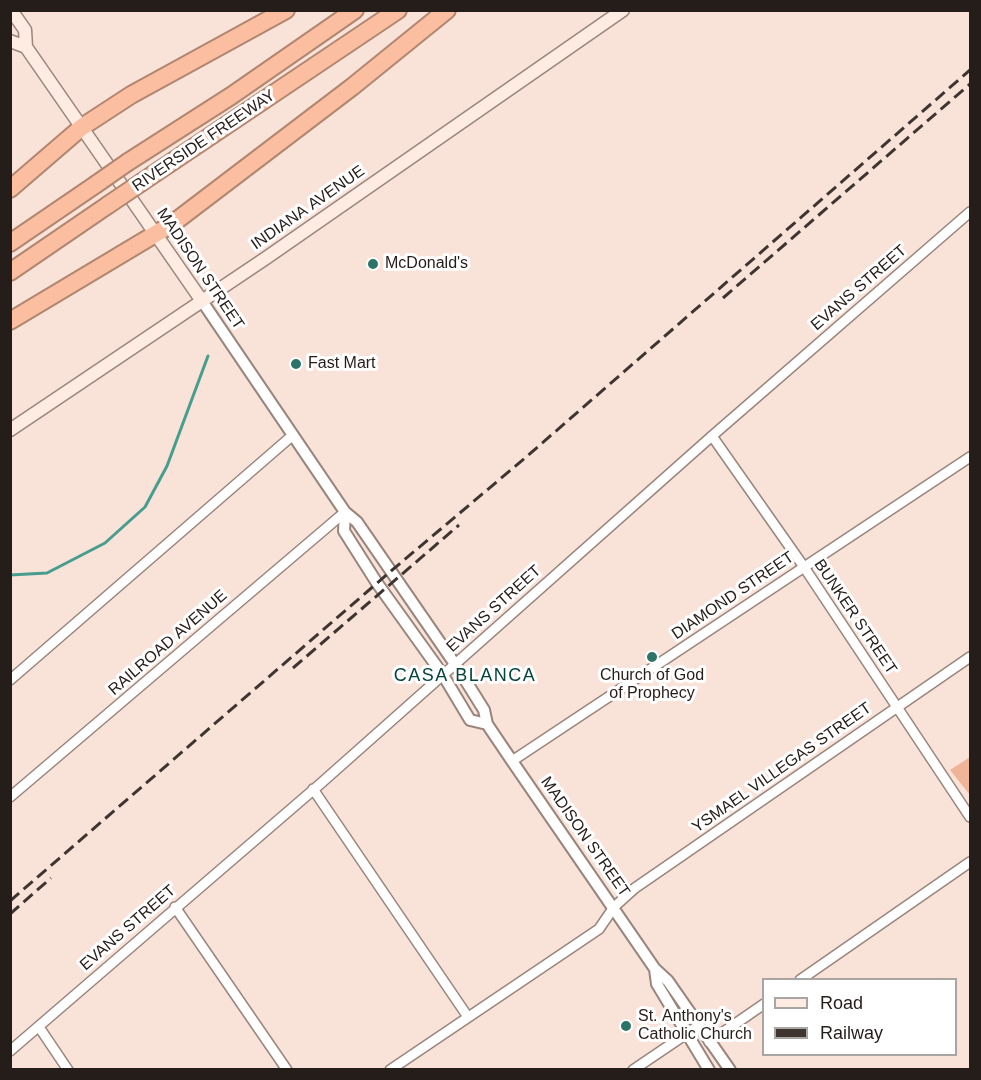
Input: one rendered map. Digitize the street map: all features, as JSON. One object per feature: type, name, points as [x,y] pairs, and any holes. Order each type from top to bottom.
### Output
[{"type":"highway","points":[[10,189],[82,127],[131,95],[286,10]]},
{"type":"highway","name":"RIVERSIDE FREEWAY","points":[[10,243],[128,162],[231,96],[355,10]]},
{"type":"highway","name":"RIVERSIDE FREEWAY","points":[[10,272],[398,10]]},
{"type":"highway","points":[[10,321],[156,234],[352,87],[447,10]]},
{"type":"main road","name":"MADISON STREET","points":[[11,10],[25,30],[26,47],[202,301]]},
{"type":"main road","name":"INDIANA AVENUE","points":[[10,430],[202,301],[623,10]]},
{"type":"main road","points":[[10,41],[26,47]]},
{"type":"street","name":"EVANS STREET","points":[[10,1051],[313,789],[712,436],[970,212]]},
{"type":"street","name":"MADISON STREET","points":[[202,301],[345,512],[357,522],[455,664],[484,710],[487,724],[512,762],[655,969],[668,981],[730,1070]]},
{"type":"street","points":[[10,680],[293,435]]},
{"type":"street","name":"BUNKER STREET","points":[[712,436],[804,567],[970,817]]},
{"type":"street","name":"DIAMOND STREET","points":[[512,762],[970,457]]},
{"type":"street","name":"MADISON STREET","points":[[345,512],[344,531],[443,675],[470,720],[487,724]]},
{"type":"street","name":"RAILROAD AVENUE","points":[[10,797],[345,512]]},
{"type":"street","name":"YSMAEL VILLEGAS STREET","points":[[390,1070],[599,929],[614,907],[635,888],[970,657]]},
{"type":"street","points":[[313,789],[468,1017]]},
{"type":"street","points":[[803,978],[970,862]]},
{"type":"street","points":[[175,907],[287,1070]]},
{"type":"street","name":"MADISON STREET","points":[[655,969],[657,984],[709,1070]]},
{"type":"street","points":[[709,1042],[762,1005]]},
{"type":"street","points":[[633,1070],[698,1026]]},
{"type":"street","points":[[39,1027],[68,1070]]},
{"type":"shaded area","points":[[970,757],[970,795],[950,770]]},
{"type":"waterway","points":[[10,575],[47,573],[105,543],[145,507],[167,466],[208,356]]},
{"type":"railway","points":[[10,901],[525,458],[970,70]]},
{"type":"railway","points":[[723,298],[970,84]]},
{"type":"railway","points":[[293,668],[459,525]]},
{"type":"railway","points":[[10,914],[51,878]]},
{"type":"place","name":"McDonald's","points":[[373,264]]},
{"type":"place","name":"Fast Mart","points":[[296,364]]},
{"type":"place","name":"Church of God of Prophecy","points":[[652,657]]},
{"type":"place","name":"St. Anthony's Catholic Church","points":[[626,1026]]},
{"type":"district","name":"CASA BLANCA","points":[[465,676]]}]
